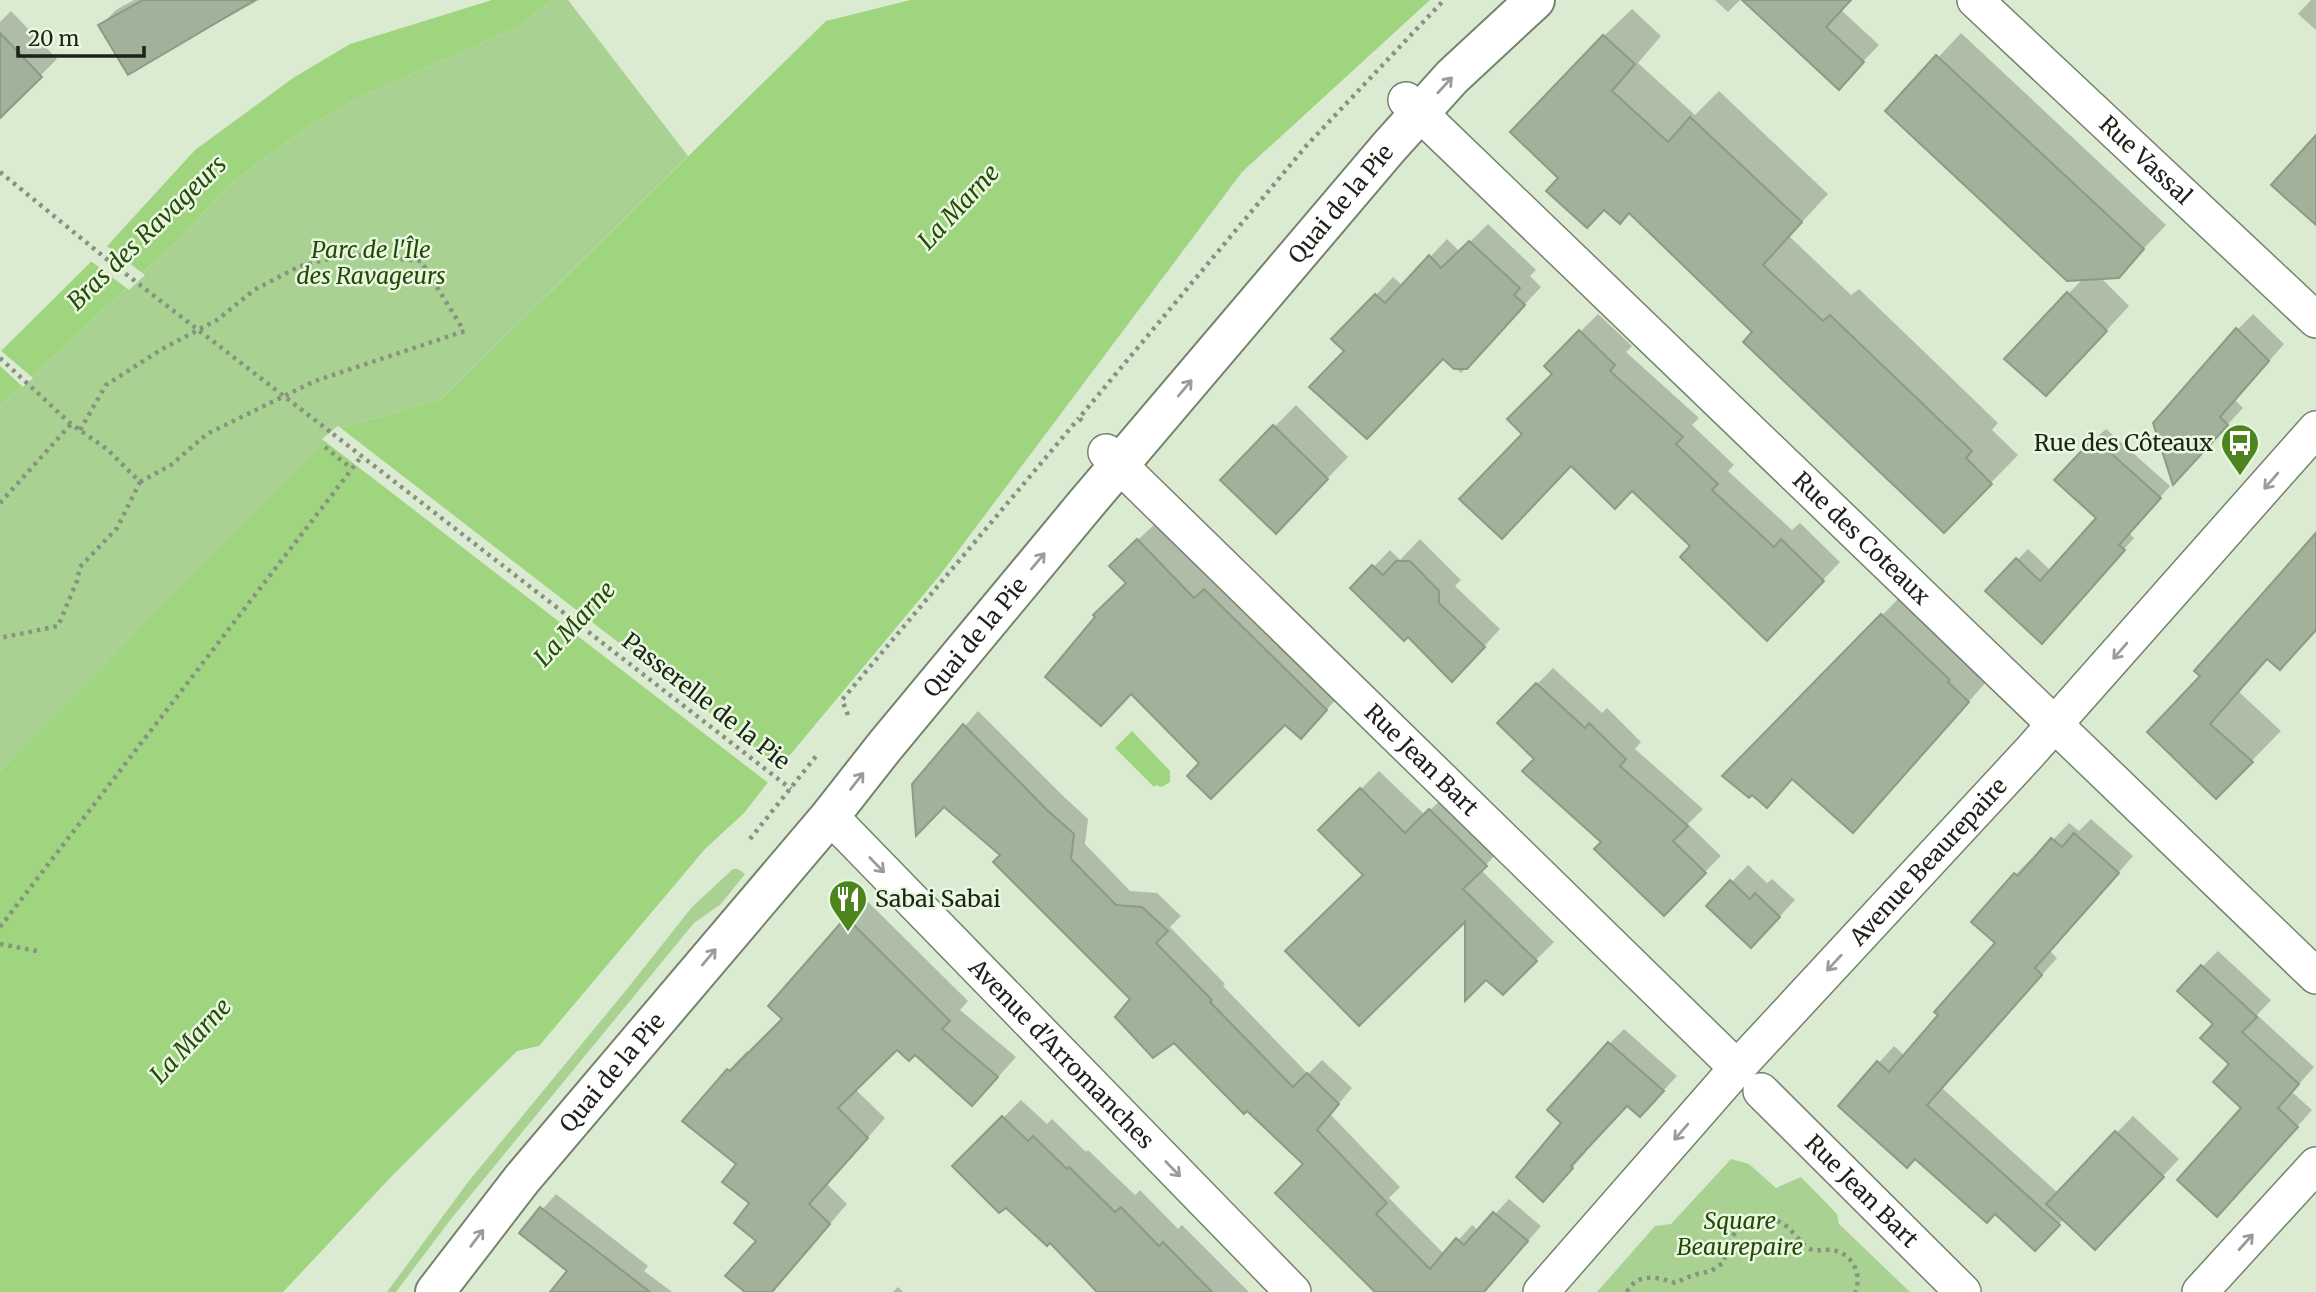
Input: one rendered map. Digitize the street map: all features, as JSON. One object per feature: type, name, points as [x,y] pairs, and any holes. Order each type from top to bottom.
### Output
[{"type":"street","name":"Quai de la Pie","points":[[435,1292],[522,1179],[830,816],[1113,458],[1413,106],[1452,77],[1535,0]]},
{"type":"street","name":"Rue Vassal","points":[[1975,0],[2316,320]]},
{"type":"street","name":"Rue des Coteaux","points":[[1413,106],[2316,976]]},
{"type":"street","name":"Avenue Beaurepaire","points":[[1541,1292],[1749,1080],[2055,724],[2316,429]]},
{"type":"street","name":"Rue Jean Bart","points":[[1113,458],[1963,1292]]},
{"type":"street","name":"Avenue d'Arromanches","points":[[830,816],[1293,1292]]},
{"type":"street","points":[[2200,1292],[2316,1165]]},
{"type":"path","points":[[848,715],[842,700],[1307,145],[1444,0]]},
{"type":"path","name":"Passerelle de la Pie","points":[[0,172],[361,457],[791,789],[817,755]]},
{"type":"path","points":[[0,638],[58,626],[80,567],[117,528],[140,482],[172,466],[207,434],[315,381],[466,331],[421,261],[349,254],[300,266],[254,290],[218,320],[162,349],[106,384],[80,430]]},
{"type":"path","points":[[0,358],[71,424],[107,449],[140,482]]},
{"type":"path","points":[[0,503],[71,424]]},
{"type":"path","points":[[325,447],[351,468]]},
{"type":"path","points":[[0,927],[361,457]]},
{"type":"path","points":[[750,839],[791,789]]},
{"type":"path","points":[[0,944],[37,951]]},
{"type":"path","points":[[1627,1292],[1630,1285],[1650,1276],[1675,1283],[1711,1271],[1723,1263],[1731,1239],[1739,1226],[1768,1218],[1782,1222],[1804,1245],[1813,1250],[1835,1250],[1846,1255],[1857,1273],[1858,1284],[1855,1292]]},
{"type":"green space","name":"Parc de l'Île des Ravageurs","points":[[553,0],[568,0],[688,156],[441,399],[341,428],[0,771],[0,406],[178,240],[230,184],[307,127],[360,97],[518,27]]},
{"type":"green space","points":[[733,869],[745,874],[721,904],[694,923],[451,1219],[396,1292],[387,1292],[468,1182],[692,907]]},
{"type":"green space","name":"Square Beaurepaire","points":[[1731,1159],[1749,1164],[1776,1188],[1801,1177],[1837,1214],[1839,1224],[1910,1292],[1597,1292],[1655,1226],[1671,1224]]},
{"type":"water","name":"Bras des Ravageurs","points":[[492,0],[553,0],[518,27],[360,97],[307,127],[230,184],[178,240],[0,406],[0,352],[108,245],[195,150],[293,78],[350,44]]},
{"type":"water","name":"La Marne","points":[[910,0],[1430,0],[1242,172],[940,575],[744,813],[705,849],[539,1046],[517,1051],[391,1177],[283,1292],[0,1292],[0,771],[341,428],[441,399],[826,21]]},
{"type":"water","points":[[1132,731],[1170,771],[1170,782],[1162,787],[1154,787],[1115,748]]},
{"type":"pier","points":[[104,244],[145,275],[129,290],[88,259]]},
{"type":"pier","points":[[0,350],[33,378],[23,387],[0,366]]},
{"type":"pier","points":[[338,426],[780,767],[777,771],[808,734],[810,736],[770,784],[322,439]]},
{"type":"building","points":[[143,0],[255,0],[128,75],[98,25]]},
{"type":"building","points":[[1742,0],[1851,0],[1826,27],[1864,62],[1839,90]]},
{"type":"building","points":[[0,33],[42,77],[0,118]]},
{"type":"building","points":[[1603,35],[1635,64],[1612,91],[1668,142],[1690,117],[1802,222],[1763,265],[1823,321],[1830,315],[1972,451],[1966,458],[1992,484],[1944,533],[1743,342],[1752,332],[1629,213],[1620,224],[1604,210],[1587,228],[1546,191],[1558,178],[1510,132]]},
{"type":"building","points":[[1936,55],[2144,249],[2119,278],[2067,281],[1885,111]]},
{"type":"building","points":[[2316,135],[2316,225],[2271,185]]},
{"type":"building","points":[[1469,241],[1520,288],[1514,295],[1525,305],[1467,369],[1454,369],[1443,359],[1367,439],[1309,387],[1344,351],[1331,339],[1375,294],[1385,303],[1429,255],[1441,268]]},
{"type":"building","points":[[2067,292],[2107,331],[2046,396],[2004,359]]},
{"type":"building","points":[[2236,328],[2269,361],[2220,417],[2228,425],[2173,485],[2153,423]]},
{"type":"building","points":[[1579,330],[1615,365],[1610,371],[1683,437],[1676,444],[1718,484],[1712,490],[1774,547],[1781,539],[1824,581],[1767,641],[1680,557],[1690,546],[1632,491],[1615,509],[1571,466],[1502,539],[1459,499],[1522,434],[1507,419],[1552,374],[1544,366]]},
{"type":"building","points":[[1273,425],[1328,479],[1276,534],[1220,480]]},
{"type":"building","points":[[2094,438],[2161,498],[2119,545],[2125,550],[2042,644],[1985,591],[2016,558],[2040,581],[2096,518],[2054,480]]},
{"type":"building","points":[[2316,533],[2316,630],[2280,670],[2267,659],[2210,724],[2253,762],[2216,799],[2147,732],[2200,676],[2194,671]]},
{"type":"building","points":[[1137,539],[1194,598],[1204,589],[1327,710],[1301,739],[1285,725],[1211,799],[1187,776],[1199,763],[1131,694],[1101,726],[1045,677],[1095,617],[1093,615],[1126,583],[1109,566]]},
{"type":"building","points":[[1396,561],[1410,561],[1439,591],[1439,603],[1485,647],[1452,682],[1408,637],[1404,641],[1350,588],[1372,565],[1383,575]]},
{"type":"building","points":[[1881,614],[1950,680],[1948,682],[1969,702],[1853,833],[1792,779],[1767,808],[1752,795],[1749,798],[1722,776]]},
{"type":"building","points":[[1536,683],[1585,728],[1589,723],[1626,759],[1620,766],[1688,826],[1673,841],[1706,873],[1664,916],[1594,849],[1601,842],[1522,771],[1534,759],[1497,723]]},
{"type":"building","points":[[963,724],[1074,834],[1071,859],[1116,905],[1142,907],[1168,931],[1156,943],[1293,1087],[1307,1073],[1339,1104],[1317,1130],[1387,1203],[1376,1214],[1430,1269],[1456,1238],[1464,1245],[1493,1212],[1528,1241],[1484,1292],[1375,1292],[1275,1193],[1303,1164],[1247,1111],[1244,1114],[1174,1043],[1153,1058],[1115,1017],[1130,999],[993,862],[1000,855],[944,807],[916,836],[912,784]]},
{"type":"building","points":[[1360,788],[1405,833],[1429,809],[1487,866],[1463,889],[1537,961],[1503,995],[1486,980],[1465,1001],[1465,922],[1359,1026],[1285,951],[1363,875],[1318,830]]},
{"type":"building","points":[[2074,833],[2119,873],[2035,968],[2042,975],[1927,1105],[2060,1225],[2035,1251],[1995,1214],[1987,1223],[1915,1159],[1907,1168],[1838,1106],[1877,1061],[1889,1072],[1938,1015],[1934,1012],[1995,943],[1971,922],[2014,873],[2018,876],[2051,838],[2062,847]]},
{"type":"building","points":[[1730,880],[1750,899],[1755,893],[1780,917],[1751,948],[1706,906]]},
{"type":"building","points":[[846,917],[950,1021],[942,1029],[998,1077],[972,1106],[915,1055],[909,1061],[897,1050],[838,1108],[868,1138],[809,1204],[830,1224],[772,1292],[745,1292],[725,1276],[756,1241],[734,1223],[749,1203],[722,1182],[736,1164],[682,1121],[727,1069],[730,1071],[782,1019],[768,1006]]},
{"type":"building","points":[[2201,965],[2257,1017],[2242,1032],[2299,1084],[2278,1108],[2298,1127],[2217,1217],[2177,1180],[2241,1108],[2213,1082],[2229,1064],[2200,1038],[2213,1024],[2177,991]]},
{"type":"building","points":[[1608,1042],[1664,1091],[1640,1117],[1627,1106],[1571,1166],[1573,1168],[1543,1202],[1516,1177],[1561,1123],[1547,1110]]},
{"type":"building","points":[[1002,1116],[1028,1141],[1033,1136],[1115,1212],[1121,1207],[1159,1246],[1163,1242],[1212,1292],[1097,1292],[1050,1243],[1047,1246],[1006,1208],[999,1213],[952,1166]]},
{"type":"building","points":[[2115,1131],[2164,1177],[2095,1250],[2046,1204]]},
{"type":"building","points":[[540,1207],[650,1292],[550,1292],[567,1271],[519,1233]]},
{"type":"place","name":"Rue des Côteaux","points":[[2240,477]]},
{"type":"place","name":"Sabai Sabai","points":[[848,933]]}]
